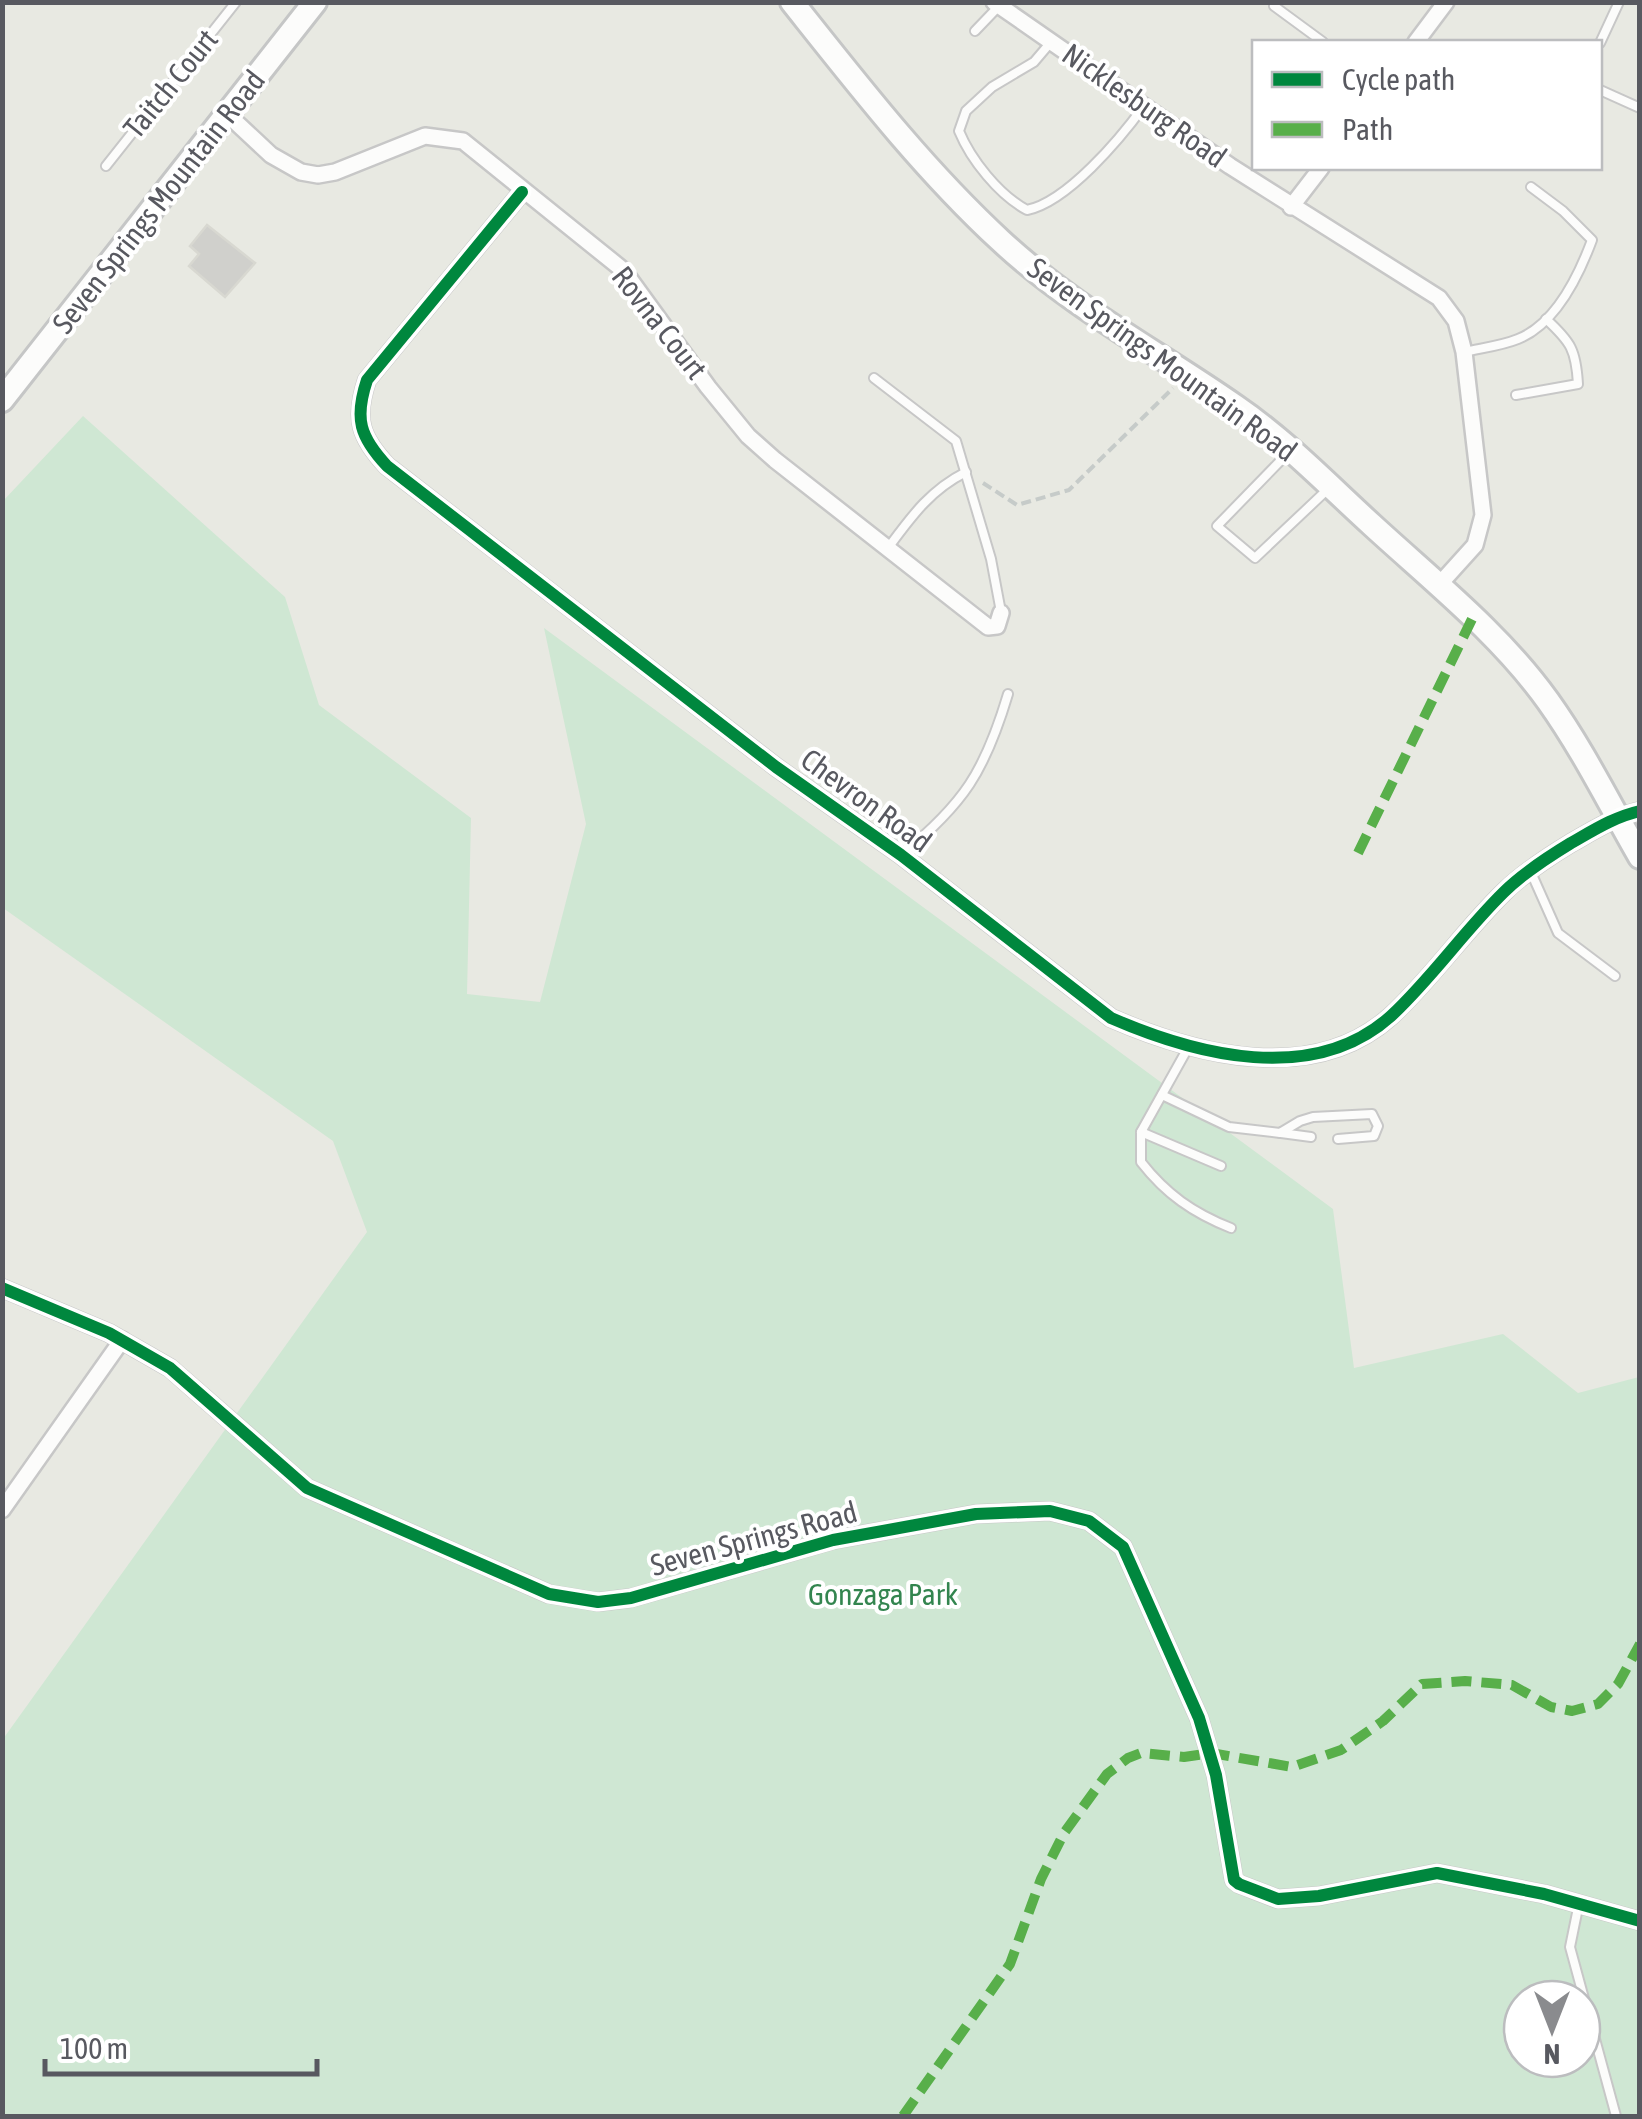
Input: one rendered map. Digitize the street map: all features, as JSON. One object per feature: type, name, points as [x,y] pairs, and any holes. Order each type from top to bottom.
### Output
[{"type":"street","name":"Seven Springs Mountain Road","points":[[2,400],[315,2]]},
{"type":"street","name":"Seven Springs Mountain Road","points":[[792,2],[940,181],[1002,242],[1068,297],[1237,407],[1490,632],[1546,698],[1628,814],[1640,858]]},
{"type":"street","points":[[1418,40],[1446,2]]},
{"type":"street","name":"Nicklesburg Road","points":[[996,4],[1292,207],[1439,298],[1456,321],[1464,352],[1482,515],[1475,544],[1438,586]]},
{"type":"street","name":"Rovna Court","points":[[226,113],[271,155],[301,172],[335,172],[425,136],[448,138],[474,149],[522,192],[623,270],[748,436],[988,627],[997,626],[1001,613]]},
{"type":"street","points":[[1292,207],[1320,170]]},
{"type":"street","name":"Chevron Road","points":[[522,192],[367,380],[360,410],[366,442],[388,466],[760,755],[901,855],[1110,1018],[1189,1046],[1259,1058],[1294,1058],[1344,1045],[1389,1018],[1504,892],[1530,870],[1628,814]]},
{"type":"street","name":"Seven Springs Road","points":[[2,1288],[122,1340],[170,1368],[306,1488],[549,1594],[598,1602],[631,1598],[833,1540],[976,1514],[1050,1511],[1090,1521],[1123,1547],[1199,1718],[1211,1753],[1234,1880],[1239,1884],[1278,1899],[1319,1896],[1438,1873],[1640,1921]]},
{"type":"street","points":[[4,1504],[122,1340]]},
{"type":"lane","name":"Taitch Court","points":[[106,166],[236,2]]},
{"type":"lane","points":[[1601,40],[1618,2]]},
{"type":"lane","points":[[974,30],[996,4]]},
{"type":"lane","points":[[1274,6],[1320,40]]},
{"type":"lane","points":[[1051,42],[1034,62],[992,87],[966,111],[959,131],[966,148],[1012,202],[1027,210],[1042,207],[1098,161],[1144,106]]},
{"type":"lane","points":[[1602,91],[1640,108]]},
{"type":"lane","points":[[1464,352],[1521,338],[1546,319],[1582,266],[1592,240],[1563,211],[1530,187]]},
{"type":"lane","points":[[1516,396],[1578,384],[1570,340],[1546,319]]},
{"type":"lane","points":[[874,378],[956,441],[991,558],[1001,613]]},
{"type":"lane","points":[[1290,451],[1217,526],[1256,558],[1330,487]]},
{"type":"lane","points":[[888,549],[919,506],[941,485],[966,472]]},
{"type":"lane","points":[[901,855],[941,820],[982,767],[1008,694]]},
{"type":"lane","points":[[1530,870],[1558,932],[1615,976]]},
{"type":"lane","points":[[1189,1046],[1142,1132],[1140,1162],[1161,1187],[1199,1215],[1232,1228]]},
{"type":"lane","points":[[1162,1095],[1229,1127],[1311,1137]]},
{"type":"lane","points":[[1280,1133],[1300,1120],[1340,1115],[1372,1114],[1378,1126],[1374,1136],[1338,1138]]},
{"type":"lane","points":[[1142,1132],[1221,1166]]},
{"type":"lane","points":[[1579,1904],[1570,1947],[1616,2116]]},
{"type":"path","points":[[966,472],[1017,505],[1069,490],[1166,393],[1189,377]]},
{"type":"green space","name":"Gonzaga Park","points":[[83,416],[285,597],[319,705],[471,818],[467,994],[540,1002],[586,824],[544,628],[1333,1209],[1354,1368],[1503,1334],[1578,1393],[1639,1377],[1639,2116],[3,2116],[3,1739],[367,1232],[333,1141],[3,908],[3,501]]},
{"type":"building","points":[[207,225],[255,263],[225,297],[189,266],[199,254],[190,246]]},
{"type":"marked path","points":[[1358,853],[1473,617]]},
{"type":"marked path","points":[[903,2116],[1010,1964],[1041,1879],[1064,1833],[1107,1774],[1128,1758],[1141,1753],[1184,1757],[1211,1753],[1292,1767],[1341,1750],[1383,1721],[1422,1684],[1465,1681],[1512,1685],[1551,1707],[1572,1711],[1598,1704],[1618,1684],[1640,1644]]},
{"type":"cycle path","points":[[522,192],[367,380],[360,417],[371,446],[387,466],[776,767],[901,855],[1111,1018],[1180,1043],[1254,1057],[1291,1057],[1326,1051],[1360,1038],[1391,1016],[1489,907],[1527,872],[1596,829],[1640,811]]},
{"type":"cycle path","points":[[2,1288],[109,1333],[170,1368],[307,1488],[549,1594],[598,1602],[631,1598],[833,1540],[976,1514],[1050,1511],[1089,1521],[1123,1547],[1199,1718],[1216,1775],[1234,1880],[1239,1884],[1278,1899],[1319,1896],[1437,1873],[1544,1894],[1640,1921]]}]
